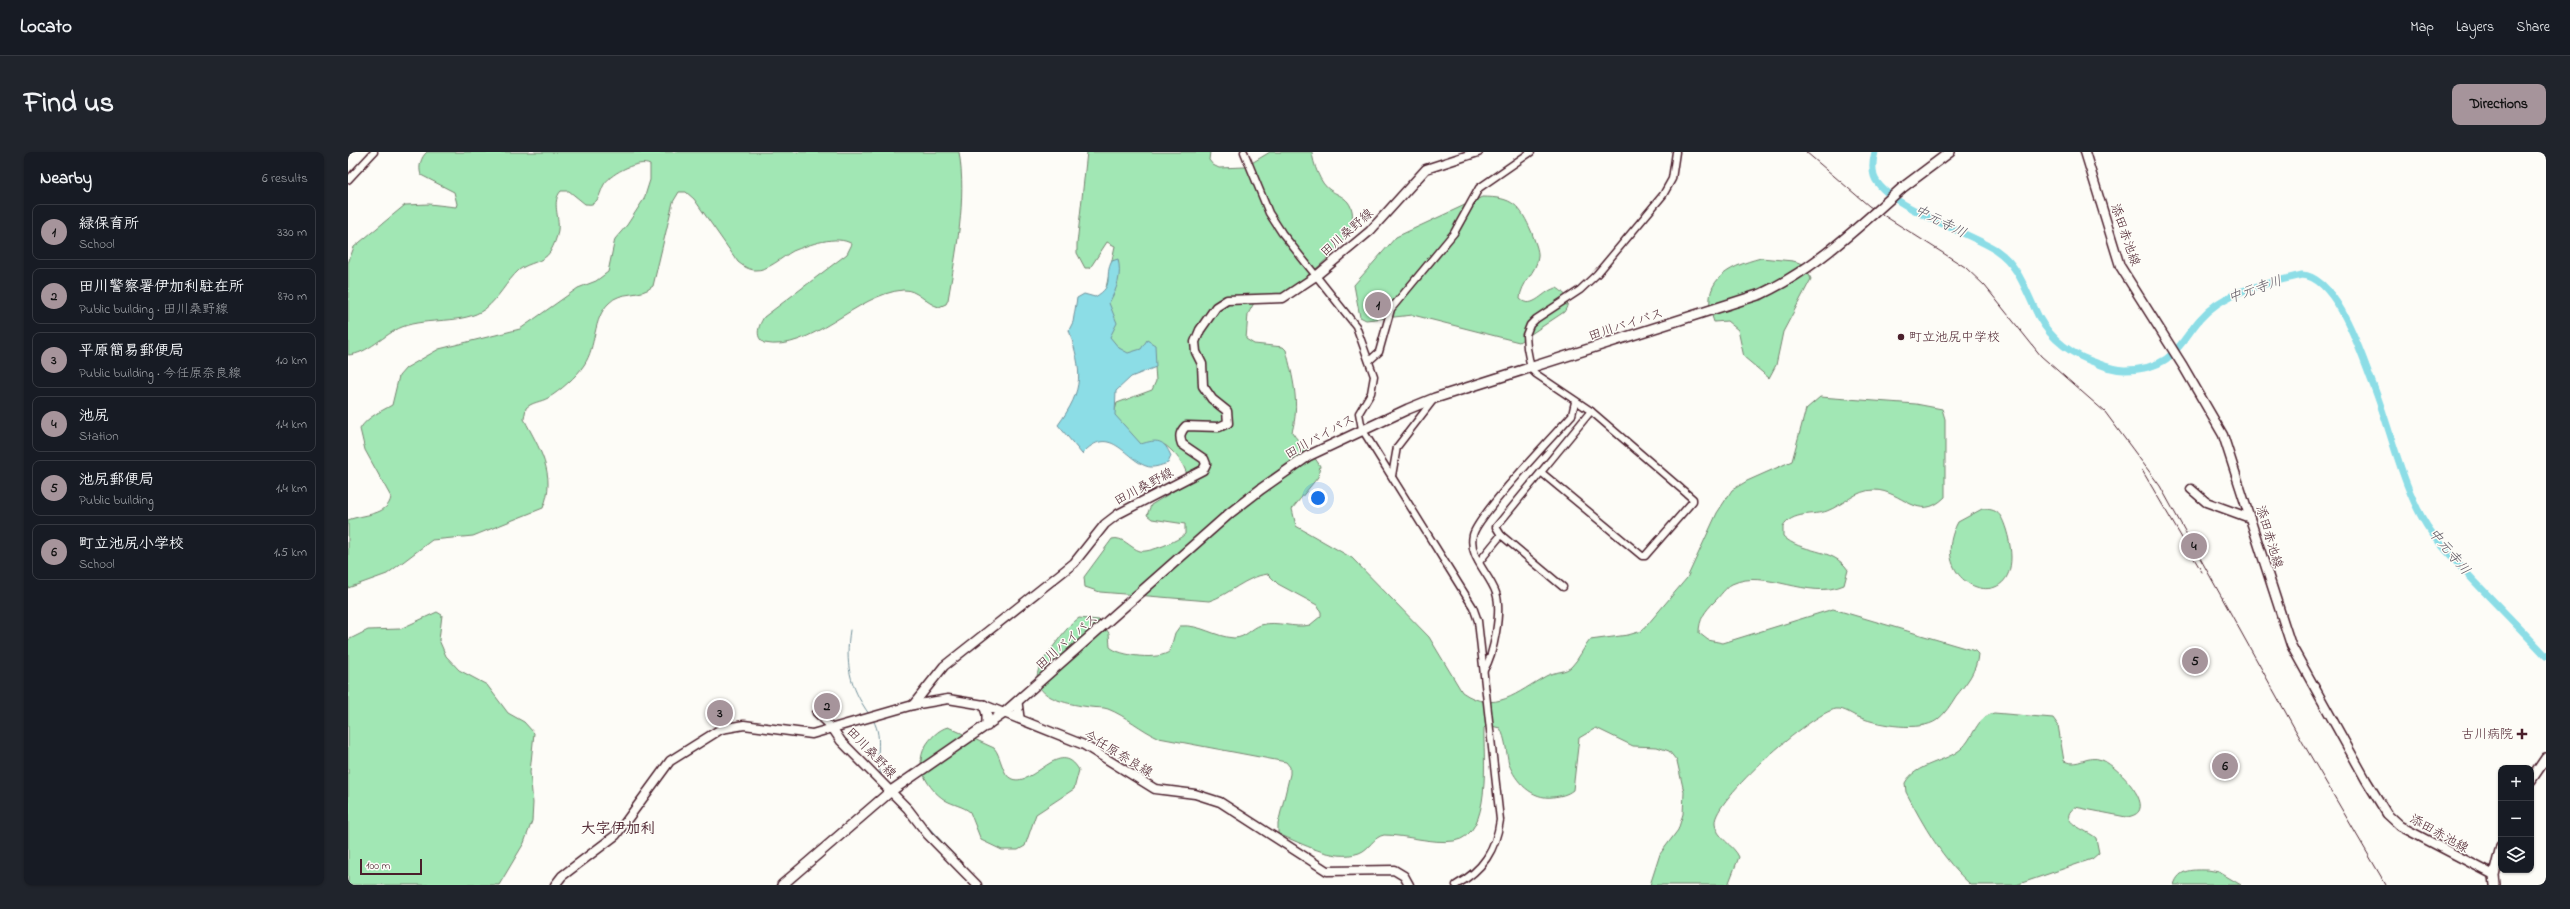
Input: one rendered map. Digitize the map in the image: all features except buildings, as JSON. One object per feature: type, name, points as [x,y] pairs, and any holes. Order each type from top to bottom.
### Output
[{"type":"highway","name":"田川バイパス","points":[[782,885],[891,791],[1004,713],[1254,494],[1308,456],[1362,429],[1435,398],[1531,369],[1761,294],[1801,273],[1851,234],[1902,188],[1950,152]]},
{"type":"highway","points":[[1017,702],[1019,718]]},
{"type":"highway","points":[[984,705],[987,714],[987,726]]},
{"type":"highway","points":[[2534,776],[2546,758]]},
{"type":"highway","points":[[2495,885],[2494,875],[2498,858]]},
{"type":"main road","name":"田川桑野線","points":[[977,885],[928,835],[891,791],[841,741],[833,729],[913,705],[929,683],[950,661],[1074,563],[1105,524],[1118,514],[1202,470],[1206,464],[1204,459],[1182,444],[1180,437],[1181,431],[1186,426],[1219,427],[1228,423],[1227,411],[1212,399],[1203,386],[1202,364],[1196,352],[1195,342],[1216,307],[1227,300],[1283,298],[1316,276],[1370,231],[1426,169],[1478,152]]},
{"type":"main road","name":"添田赤池線","points":[[2085,152],[2120,266],[2169,343],[2223,435],[2291,645],[2387,814],[2400,826],[2494,875]]},
{"type":"main road","points":[[2191,489],[2206,502],[2250,518]]},
{"type":"main road","name":"今任原奈良線","points":[[913,705],[948,699],[984,705],[1084,745],[1155,789],[1195,794],[1220,802],[1328,871],[1394,870],[1404,876],[1409,885]]},
{"type":"main road","points":[[555,885],[562,876],[616,835],[670,761],[692,745],[721,730],[738,725],[759,725],[812,734],[833,729]]},
{"type":"street","points":[[348,180],[374,152]]},
{"type":"street","points":[[1244,152],[1268,213],[1356,326],[1369,361],[1374,383],[1371,393],[1359,413],[1362,429],[1473,607],[1478,621],[1500,820],[1498,838],[1492,852],[1470,877],[1456,885]]},
{"type":"street","points":[[1369,361],[1378,352],[1391,309],[1454,233],[1480,188],[1531,152]]},
{"type":"street","points":[[1542,473],[1642,556],[1645,556],[1691,505],[1693,499],[1591,411],[1575,402],[1531,369],[1526,335],[1530,325],[1536,319],[1580,290],[1597,274],[1653,208],[1670,187],[1676,164],[1676,152]]},
{"type":"street","points":[[1392,476],[1397,447],[1435,398]]},
{"type":"street","points":[[1484,670],[1493,649],[1497,604],[1496,594],[1473,552],[1472,543],[1478,524],[1572,415],[1575,402]]},
{"type":"street","points":[[1563,587],[1501,535],[1496,527],[1542,473],[1591,411]]},
{"type":"street","points":[[1479,562],[1501,535]]},
{"type":"street","points":[[816,713],[833,729]]},
{"type":"green space","points":[[427,152],[959,152],[962,189],[960,226],[948,300],[946,304],[939,307],[908,290],[885,294],[868,301],[816,332],[799,340],[782,344],[764,343],[759,337],[758,330],[764,317],[847,254],[852,244],[839,240],[822,242],[793,251],[775,263],[760,270],[751,269],[738,262],[694,199],[686,192],[679,192],[673,202],[653,286],[642,292],[619,297],[609,303],[600,317],[591,350],[581,369],[568,383],[553,395],[531,404],[526,408],[524,419],[540,451],[547,473],[547,496],[543,508],[473,536],[432,540],[387,574],[348,588],[348,520],[380,511],[389,503],[391,497],[365,450],[360,429],[370,418],[392,405],[399,376],[406,368],[439,349],[520,329],[578,288],[596,281],[608,272],[615,239],[627,225],[644,199],[650,180],[650,165],[639,164],[619,171],[608,179],[598,199],[592,204],[585,204],[569,191],[561,191],[558,195],[556,205],[558,233],[550,252],[544,258],[519,270],[485,309],[466,317],[422,322],[402,327],[395,330],[369,348],[355,354],[348,355],[348,263],[354,247],[405,205],[429,204],[456,207],[457,204],[454,192],[421,175],[421,162]]},
{"type":"green space","points":[[1087,152],[1210,152],[1209,160],[1213,165],[1219,168],[1245,167],[1270,152],[1312,152],[1315,167],[1323,183],[1326,187],[1348,202],[1352,214],[1350,228],[1341,242],[1329,257],[1299,282],[1274,297],[1254,303],[1248,314],[1246,339],[1254,344],[1283,347],[1286,350],[1295,391],[1295,411],[1292,432],[1320,466],[1318,477],[1292,509],[1296,526],[1352,558],[1429,637],[1462,692],[1474,699],[1485,701],[1506,699],[1546,676],[1570,668],[1590,640],[1628,635],[1642,631],[1687,578],[1717,513],[1732,490],[1747,481],[1792,461],[1806,409],[1820,397],[1916,404],[1942,409],[1945,419],[1945,497],[1935,504],[1926,507],[1918,507],[1884,491],[1874,490],[1861,492],[1827,511],[1792,518],[1783,527],[1783,536],[1790,542],[1826,554],[1842,563],[1848,570],[1844,585],[1830,589],[1816,589],[1759,580],[1745,580],[1732,584],[1725,589],[1708,608],[1701,619],[1699,633],[1708,640],[1723,643],[1833,609],[1975,651],[1978,654],[1976,666],[1973,672],[1948,709],[1937,720],[1930,724],[1920,726],[1888,725],[1869,721],[1843,710],[1836,709],[1824,714],[1806,725],[1765,759],[1730,796],[1719,812],[1715,823],[1718,833],[1739,857],[1728,885],[1650,885],[1660,854],[1678,830],[1683,814],[1684,792],[1677,761],[1669,751],[1657,747],[1633,746],[1596,728],[1579,738],[1573,790],[1561,796],[1545,797],[1538,796],[1525,788],[1515,777],[1509,764],[1505,741],[1500,728],[1487,725],[1484,728],[1484,775],[1480,810],[1475,825],[1466,836],[1454,841],[1446,842],[1384,835],[1377,838],[1366,849],[1359,853],[1339,855],[1318,850],[1278,834],[1278,824],[1290,774],[1290,767],[1286,762],[1159,738],[1121,715],[1108,709],[1066,703],[1046,694],[1039,687],[1037,679],[1039,668],[1066,630],[1079,618],[1099,620],[1109,633],[1110,647],[1115,650],[1130,655],[1149,657],[1165,654],[1170,651],[1175,633],[1180,626],[1194,627],[1227,637],[1238,638],[1245,635],[1257,626],[1273,623],[1304,626],[1310,625],[1321,616],[1321,612],[1317,605],[1278,584],[1268,574],[1252,578],[1224,595],[1209,601],[1100,592],[1085,587],[1084,577],[1112,539],[1120,539],[1136,550],[1144,551],[1163,546],[1185,534],[1185,524],[1152,519],[1147,515],[1151,505],[1188,482],[1186,471],[1181,461],[1165,445],[1138,446],[1120,437],[1114,414],[1117,403],[1152,390],[1156,381],[1155,367],[1142,366],[1110,341],[1106,288],[1115,246],[1107,242],[1090,268],[1085,268],[1077,253]]},
{"type":"green space","points":[[1482,197],[1493,197],[1514,204],[1528,223],[1532,233],[1537,248],[1538,257],[1535,268],[1523,288],[1520,299],[1525,302],[1534,301],[1552,289],[1557,288],[1567,298],[1567,305],[1564,312],[1519,342],[1413,315],[1366,320],[1360,317],[1354,285],[1396,237]]},
{"type":"green space","points":[[1761,258],[1793,261],[1804,264],[1811,279],[1783,332],[1776,365],[1769,378],[1744,357],[1738,330],[1727,321],[1714,322],[1710,308],[1710,296],[1713,287],[1719,278],[1737,266]]},
{"type":"green space","points":[[1982,509],[1995,511],[2000,516],[2006,529],[2011,559],[2006,578],[1994,587],[1979,588],[1964,580],[1954,566],[1950,546],[1958,522]]},
{"type":"green space","points":[[437,612],[442,615],[439,640],[446,656],[459,670],[487,685],[508,713],[524,722],[534,733],[530,772],[533,803],[532,821],[524,843],[499,885],[348,885],[348,640],[368,630],[400,629]]},
{"type":"green space","points":[[1994,713],[2053,718],[2058,725],[2064,761],[2074,763],[2091,759],[2102,760],[2117,770],[2134,789],[2139,799],[2140,807],[2136,814],[2126,817],[2075,807],[2070,812],[2069,817],[2075,825],[2096,838],[2099,853],[2092,859],[2016,885],[1971,885],[1951,865],[1934,842],[1906,792],[1905,783],[1923,767],[1947,757],[1961,749],[1979,723],[1988,715]]},
{"type":"green space","points":[[948,727],[994,748],[1006,774],[1012,779],[1020,780],[1055,760],[1064,759],[1072,761],[1079,770],[1074,789],[1036,814],[1025,846],[1018,850],[1002,850],[981,840],[970,812],[945,800],[933,790],[928,783],[922,769],[922,754],[932,738],[938,732]]},
{"type":"green space","points":[[2208,870],[2219,872],[2241,885],[2174,885],[2179,875],[2187,871]]},
{"type":"water","points":[[1118,259],[1118,282],[1109,303],[1117,323],[1110,337],[1119,348],[1128,353],[1141,349],[1147,340],[1155,345],[1156,367],[1131,377],[1116,391],[1115,415],[1141,444],[1156,441],[1163,443],[1166,446],[1171,456],[1168,463],[1154,467],[1149,467],[1138,462],[1117,446],[1109,442],[1101,442],[1092,445],[1082,454],[1058,425],[1067,412],[1077,390],[1077,357],[1069,330],[1073,322],[1077,298],[1084,294],[1095,297],[1101,293],[1107,285],[1108,272],[1112,261]]},
{"type":"waterway","name":"中元寺川","points":[[1875,152],[1873,173],[1881,187],[1910,208],[1996,250],[2015,269],[2044,325],[2057,340],[2082,357],[2117,370],[2146,368],[2171,355],[2205,314],[2217,304],[2237,293],[2302,275],[2315,279],[2337,302],[2354,336],[2379,399],[2403,475],[2410,493],[2427,526],[2460,566],[2546,656]]},
{"type":"waterway","points":[[850,630],[848,653],[850,674],[857,694],[869,714]]},
{"type":"waterway","points":[[873,720],[878,735],[878,763],[883,778]]},
{"type":"waterway","points":[[922,820],[982,885]]},
{"type":"railway","points":[[1806,152],[1869,206],[1965,267],[1985,286],[2041,356],[2105,412],[2160,486],[2296,731],[2386,885]]},
{"type":"railway","points":[[2142,470],[2202,572]]},
{"type":"place","name":"緑保育所","points":[[1378,305]]},
{"type":"place","name":"町立池尻中学校","points":[[1901,337]]},
{"type":"place","name":"池尻","points":[[2194,546]]},
{"type":"place","name":"池尻郵便局","points":[[2195,661]]},
{"type":"place","name":"田川警察署伊加利駐在所","points":[[827,706]]},
{"type":"place","name":"平原簡易郵便局","points":[[720,713]]},
{"type":"place","name":"古川病院","points":[[2522,734]]},
{"type":"place","name":"町立池尻小学校","points":[[2225,766]]},
{"type":"district","name":"大字伊加利","points":[[618,829]]}]
